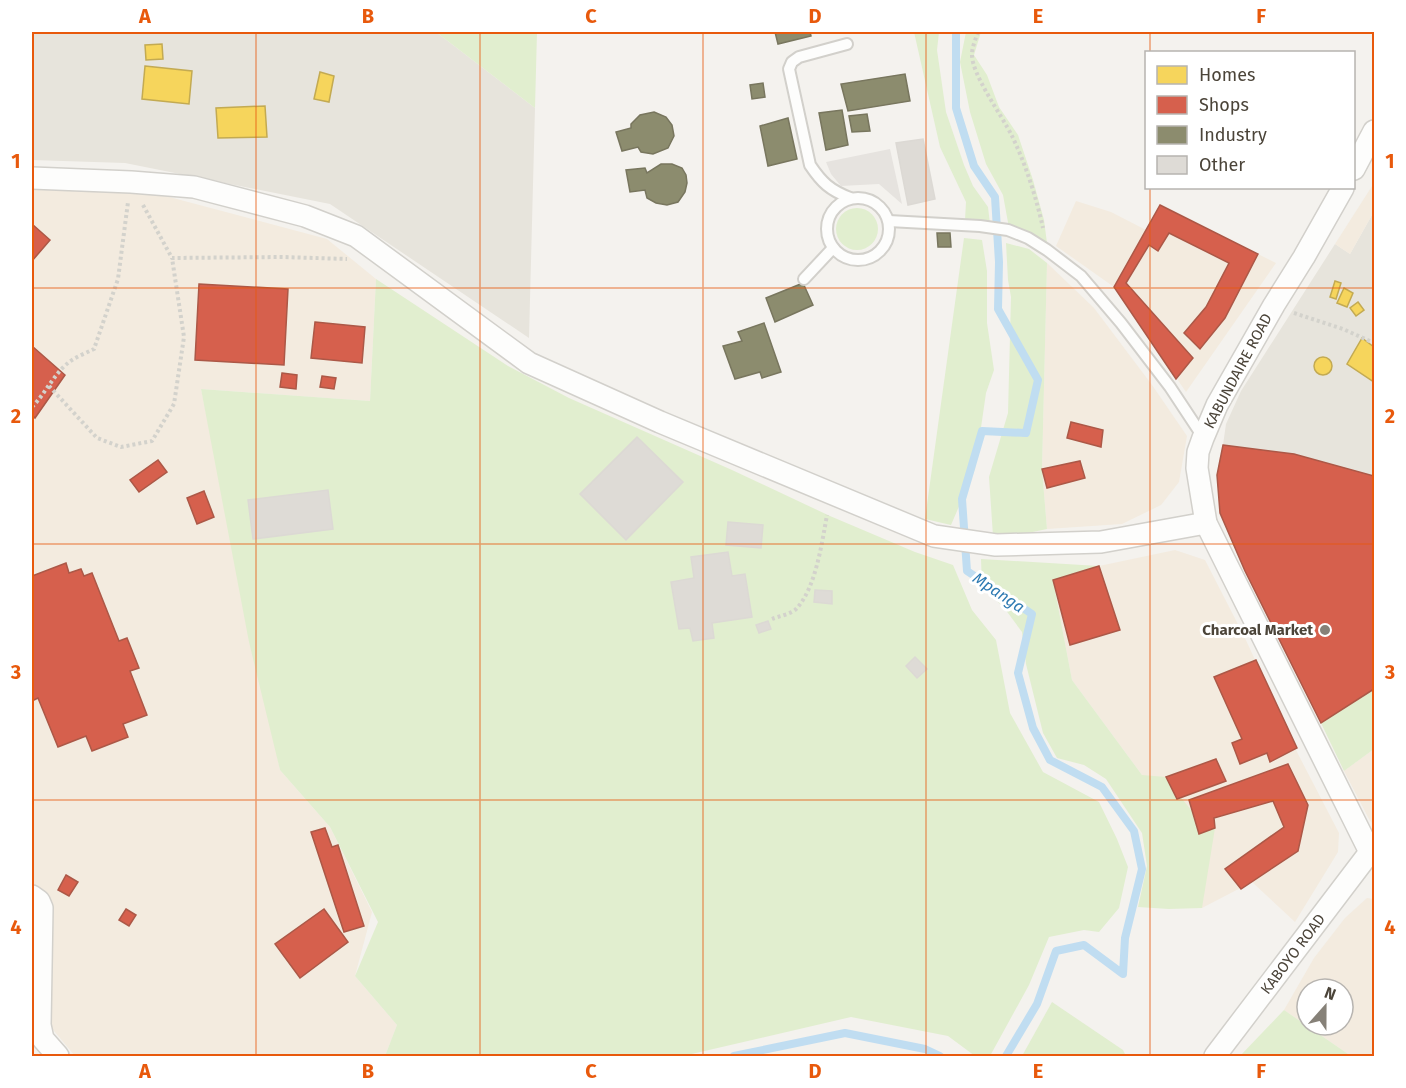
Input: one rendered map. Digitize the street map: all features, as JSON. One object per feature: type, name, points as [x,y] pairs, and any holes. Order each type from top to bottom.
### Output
[{"type":"street","points":[[1355,165],[1374,131]]},
{"type":"street","points":[[32,178],[194,187],[305,216],[356,236],[529,363],[660,422],[934,536],[996,545],[1101,542],[1206,523]]},
{"type":"street","name":"KABUNDAIRE ROAD","points":[[1342,189],[1217,405],[1198,452],[1197,468],[1206,523],[1372,854]]},
{"type":"street","name":"KABOYO ROAD","points":[[1215,1056],[1372,854]]},
{"type":"street","points":[[32,896],[39,901],[42,908],[40,1025],[43,1039],[58,1056]]},
{"type":"lane","points":[[847,44],[799,57],[792,62],[789,69],[810,165],[819,179],[834,192],[850,198],[862,198],[873,202],[883,210],[889,221],[890,233],[886,245],[877,255],[866,260],[853,261],[842,256],[833,248],[827,237],[826,225],[830,213],[838,204],[850,198]]},
{"type":"lane","points":[[889,221],[980,226],[1008,230],[1028,238],[1047,250],[1081,276],[1121,323],[1170,387],[1203,438]]},
{"type":"lane","points":[[804,279],[833,248]]},
{"type":"path","points":[[978,32],[972,55],[974,65],[994,107],[1012,136],[1030,182],[1047,250]]},
{"type":"path","points":[[49,386],[97,438],[121,447],[152,441],[174,404],[184,337],[172,258],[131,182]]},
{"type":"path","points":[[32,408],[69,362],[94,349],[118,279],[131,182]]},
{"type":"path","points":[[172,258],[348,259]]},
{"type":"path","points":[[1274,305],[1302,317],[1343,328],[1374,343]]},
{"type":"path","points":[[772,619],[796,609],[811,585],[831,494]]},
{"type":"shaded area","points":[[32,32],[436,32],[535,108],[529,338],[330,204],[125,163],[32,160]]},
{"type":"shaded area","points":[[890,149],[902,204],[879,184],[841,186],[831,174],[826,162]]},
{"type":"shaded area","points":[[1374,183],[1374,213],[1350,254],[1335,244]]},
{"type":"shaded area","points":[[32,189],[158,194],[327,239],[376,279],[370,401],[201,389],[280,770],[330,827],[372,912],[355,976],[397,1025],[385,1056],[75,1056],[49,1025],[32,888]]},
{"type":"shaded area","points":[[1076,201],[1111,212],[1146,230],[1160,205],[1276,263],[1186,392],[1114,287],[1056,246]]},
{"type":"shaded area","points":[[1374,213],[1374,476],[1294,454],[1223,445],[1226,424],[1241,391],[1335,244],[1350,254]]},
{"type":"shaded area","points":[[1047,263],[1094,308],[1187,436],[1179,482],[1161,505],[1122,524],[1047,529],[1042,469]]},
{"type":"shaded area","points":[[1175,550],[1205,560],[1245,638],[1298,754],[1339,833],[1338,852],[1295,922],[1252,882],[1202,908],[1199,834],[1142,775],[1072,680],[1053,580],[1099,566]]},
{"type":"shaded area","points":[[1374,749],[1374,826],[1344,771]]},
{"type":"shaded area","points":[[1367,898],[1374,899],[1374,1056],[1351,1056],[1323,1037],[1355,1037],[1355,977],[1303,977],[1314,958],[1345,918]]},
{"type":"shaded area","points":[[1295,991],[1295,1018],[1284,1010]]},
{"type":"green space","points":[[436,32],[537,32],[535,108]]},
{"type":"green space","points":[[914,32],[939,32],[937,50],[946,112],[973,186],[988,207],[990,224],[965,220],[966,202],[940,147]]},
{"type":"green space","points":[[966,32],[981,32],[974,55],[987,75],[999,107],[1018,135],[1044,220],[1047,243],[1009,228],[1003,195],[986,164],[970,112],[960,62]]},
{"type":"green space","points":[[857,208],[865,209],[872,214],[877,221],[877,237],[872,244],[865,249],[857,250],[849,249],[842,244],[837,237],[836,229],[837,221],[842,214],[849,209]]},
{"type":"green space","points":[[964,238],[982,240],[987,271],[987,323],[994,370],[986,393],[975,469],[951,525],[925,519]]},
{"type":"green space","points":[[1006,243],[1029,249],[1047,263],[1042,469],[1047,529],[993,536],[989,477],[1008,413],[1011,297]]},
{"type":"green space","points":[[376,279],[508,366],[569,398],[830,516],[915,552],[953,565],[972,610],[996,640],[1010,713],[1043,772],[1099,802],[1128,867],[1119,908],[1099,932],[1084,930],[1049,937],[1029,985],[990,1056],[975,1056],[948,1036],[851,1017],[683,1056],[385,1056],[397,1025],[355,976],[378,922],[330,827],[280,770],[249,642],[201,389],[370,401]]},
{"type":"green space","points":[[981,559],[1099,566],[1053,580],[1072,680],[1142,775],[1166,777],[1192,811],[1215,828],[1202,908],[1138,907],[1147,866],[1142,833],[1106,779],[1084,765],[1057,758],[1043,733],[1026,664],[1022,632],[1005,609],[982,586]]},
{"type":"green space","points":[[1374,689],[1374,749],[1344,771],[1321,723]]},
{"type":"green space","points":[[1052,1002],[1123,1050],[1126,1056],[1022,1056]]},
{"type":"green space","points":[[1284,1010],[1295,1018],[1295,1037],[1323,1037],[1351,1056],[1240,1056]]},
{"type":"building: Homes","points":[[162,44],[163,59],[146,60],[145,45]]},
{"type":"building: Homes","points":[[145,66],[192,71],[189,104],[142,99]]},
{"type":"building: Homes","points":[[320,72],[334,76],[329,102],[314,99]]},
{"type":"building: Homes","points":[[265,106],[267,137],[218,138],[216,108]]},
{"type":"building: Homes","points":[[1335,281],[1341,283],[1336,299],[1330,297]]},
{"type":"building: Homes","points":[[1344,288],[1353,293],[1347,307],[1337,303]]},
{"type":"building: Homes","points":[[1358,302],[1364,310],[1356,316],[1350,308]]},
{"type":"building: Homes","points":[[1362,338],[1374,347],[1374,382],[1347,364]]},
{"type":"building: Homes","points":[[1319,357],[1327,357],[1332,362],[1330,373],[1319,375],[1314,370],[1314,362]]},
{"type":"building: Shops","points":[[1160,205],[1258,254],[1225,318],[1200,349],[1184,333],[1206,307],[1229,263],[1169,233],[1158,251],[1149,245],[1126,283],[1193,358],[1176,379],[1114,287]]},
{"type":"building: Shops","points":[[32,224],[50,240],[32,261]]},
{"type":"building: Shops","points":[[199,284],[288,289],[284,365],[195,360]]},
{"type":"building: Shops","points":[[315,322],[365,327],[362,363],[311,358]]},
{"type":"building: Shops","points":[[32,346],[65,375],[35,418],[32,415]]},
{"type":"building: Shops","points":[[282,373],[297,375],[296,389],[280,387]]},
{"type":"building: Shops","points":[[322,376],[336,378],[334,389],[320,387]]},
{"type":"building: Shops","points":[[1071,422],[1103,430],[1101,447],[1067,438]]},
{"type":"building: Shops","name":"Charcoal Market","points":[[1223,445],[1294,454],[1374,476],[1374,689],[1321,723],[1245,571],[1220,513],[1217,475]]},
{"type":"building: Shops","points":[[158,460],[167,472],[139,492],[130,480]]},
{"type":"building: Shops","points":[[1080,461],[1085,478],[1047,488],[1042,469]]},
{"type":"building: Shops","points":[[204,491],[214,517],[197,524],[187,498]]},
{"type":"building: Shops","points":[[66,563],[69,573],[81,569],[84,576],[92,573],[119,641],[127,638],[139,668],[130,671],[147,715],[123,724],[128,737],[92,751],[86,736],[58,747],[38,698],[32,701],[32,576]]},
{"type":"building: Shops","points":[[1099,566],[1120,630],[1070,645],[1053,580]]},
{"type":"building: Shops","points":[[1256,660],[1297,748],[1270,762],[1267,753],[1240,764],[1232,743],[1242,739],[1214,677]]},
{"type":"building: Shops","points":[[1216,759],[1226,781],[1177,799],[1166,777]]},
{"type":"building: Shops","points":[[1288,764],[1308,805],[1298,851],[1241,889],[1225,869],[1284,827],[1273,801],[1214,818],[1215,828],[1199,834],[1189,800]]},
{"type":"building: Shops","points":[[325,828],[332,847],[338,845],[364,926],[344,932],[311,832]]},
{"type":"building: Shops","points":[[66,875],[78,882],[69,896],[58,890]]},
{"type":"building: Shops","points":[[126,909],[136,915],[129,926],[119,920]]},
{"type":"building: Shops","points":[[324,909],[348,942],[300,978],[275,944]]},
{"type":"building: Industry","points":[[775,32],[810,32],[811,36],[778,44]]},
{"type":"building: Industry","points":[[905,74],[910,101],[848,111],[841,84]]},
{"type":"building: Industry","points":[[763,83],[765,97],[752,99],[750,85]]},
{"type":"building: Industry","points":[[842,110],[848,145],[826,150],[819,113]]},
{"type":"building: Industry","points":[[654,112],[666,117],[672,125],[674,136],[668,148],[653,154],[641,152],[638,147],[622,151],[616,132],[631,128],[631,124],[640,115]]},
{"type":"building: Industry","points":[[867,114],[870,131],[852,132],[849,116]]},
{"type":"building: Industry","points":[[788,118],[797,159],[768,166],[760,126]]},
{"type":"building: Industry","points":[[661,164],[672,164],[682,168],[686,175],[685,192],[678,202],[667,205],[656,203],[647,198],[645,190],[630,192],[626,170],[645,168],[647,173]]},
{"type":"building: Industry","points":[[937,233],[950,233],[951,247],[938,247]]},
{"type":"building: Industry","points":[[803,283],[813,305],[775,322],[766,298]]},
{"type":"building: Industry","points":[[764,323],[781,372],[762,378],[760,372],[735,379],[723,346],[742,341],[738,332]]},
{"type":"building: Other","points":[[923,139],[935,199],[908,205],[896,143]]},
{"type":"building: Other","points":[[637,437],[683,482],[626,540],[580,494]]},
{"type":"building: Other","points":[[328,490],[333,529],[253,539],[248,500]]},
{"type":"building: Other","points":[[728,522],[763,525],[761,548],[726,545]]},
{"type":"building: Other","points":[[728,552],[732,576],[745,574],[752,617],[712,623],[714,638],[693,641],[690,628],[679,629],[671,582],[694,578],[691,557]]},
{"type":"building: Other","points":[[815,590],[832,591],[832,604],[814,602]]},
{"type":"building: Other","points":[[768,621],[771,629],[759,633],[756,625]]},
{"type":"building: Other","points":[[915,657],[927,669],[917,678],[906,666]]},
{"type":"waterway","name":"Mpanga","points":[[956,32],[956,108],[974,166],[995,197],[999,262],[998,309],[1038,380],[1026,433],[982,431],[962,499],[967,571],[1032,614],[1018,673],[1033,728],[1050,760],[1102,787],[1134,831],[1142,869],[1125,938],[1123,974],[1084,945],[1056,951],[1037,1004],[1006,1056]]},
{"type":"waterway","points":[[734,1056],[845,1033],[925,1049],[940,1056]]},
{"type":"place","name":"Charcoal Market","points":[[1325,630]]}]
